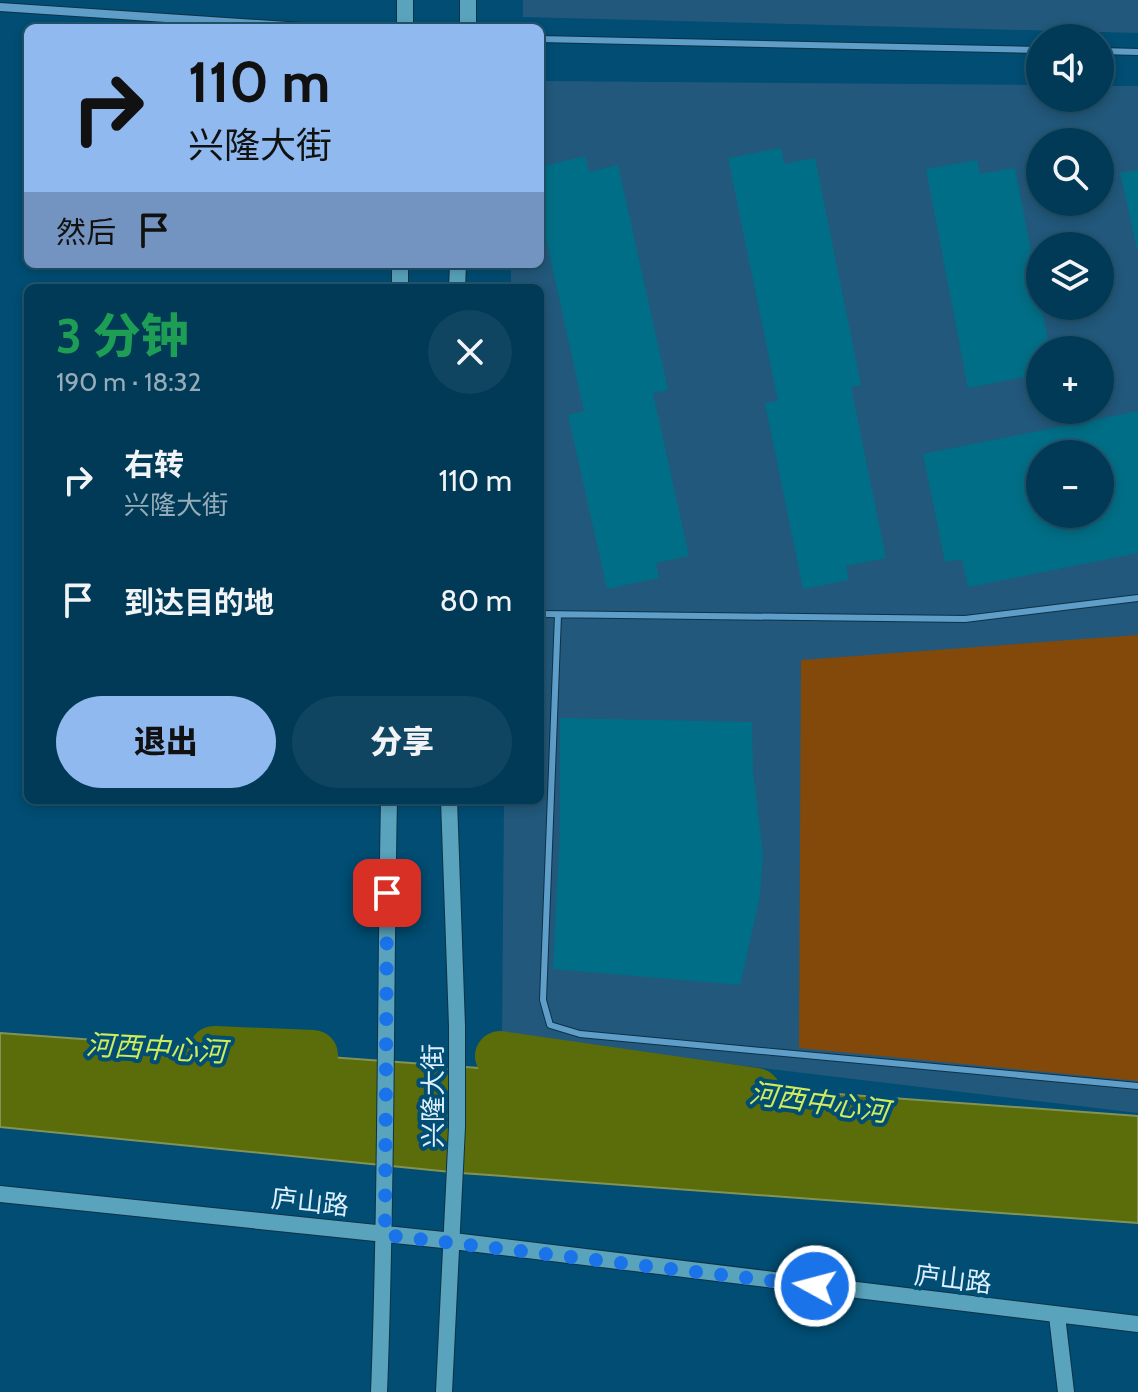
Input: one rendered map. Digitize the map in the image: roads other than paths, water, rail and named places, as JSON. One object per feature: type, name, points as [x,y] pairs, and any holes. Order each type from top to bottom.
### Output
[{"type":"main road","points":[[405,0],[405,24]]},
{"type":"main road","points":[[468,0],[468,24]]},
{"type":"main road","name":"兴隆大街","points":[[379,1392],[385,1235],[389,804]]},
{"type":"main road","name":"兴隆大街","points":[[444,1392],[453,1241],[457,1026],[449,804]]},
{"type":"main road","name":"庐山路","points":[[0,1194],[453,1241],[1138,1324]]},
{"type":"main road","points":[[1057,1316],[1066,1392]]},
{"type":"street","points":[[0,7],[257,24]]},
{"type":"lane","points":[[544,39],[1026,50]]},
{"type":"lane","points":[[1114,51],[1138,52]]},
{"type":"lane","points":[[544,614],[965,619],[1138,598]]},
{"type":"lane","points":[[558,615],[543,1000],[550,1025],[580,1034],[1138,1086]]},
{"type":"water","points":[[0,1033],[1138,1116],[1138,1223],[461,1173],[0,1127]]},
{"type":"waterway","name":"河西中心河","points":[[214,1051],[313,1055]]},
{"type":"waterway","name":"河西中心河","points":[[500,1056],[756,1093]]}]
